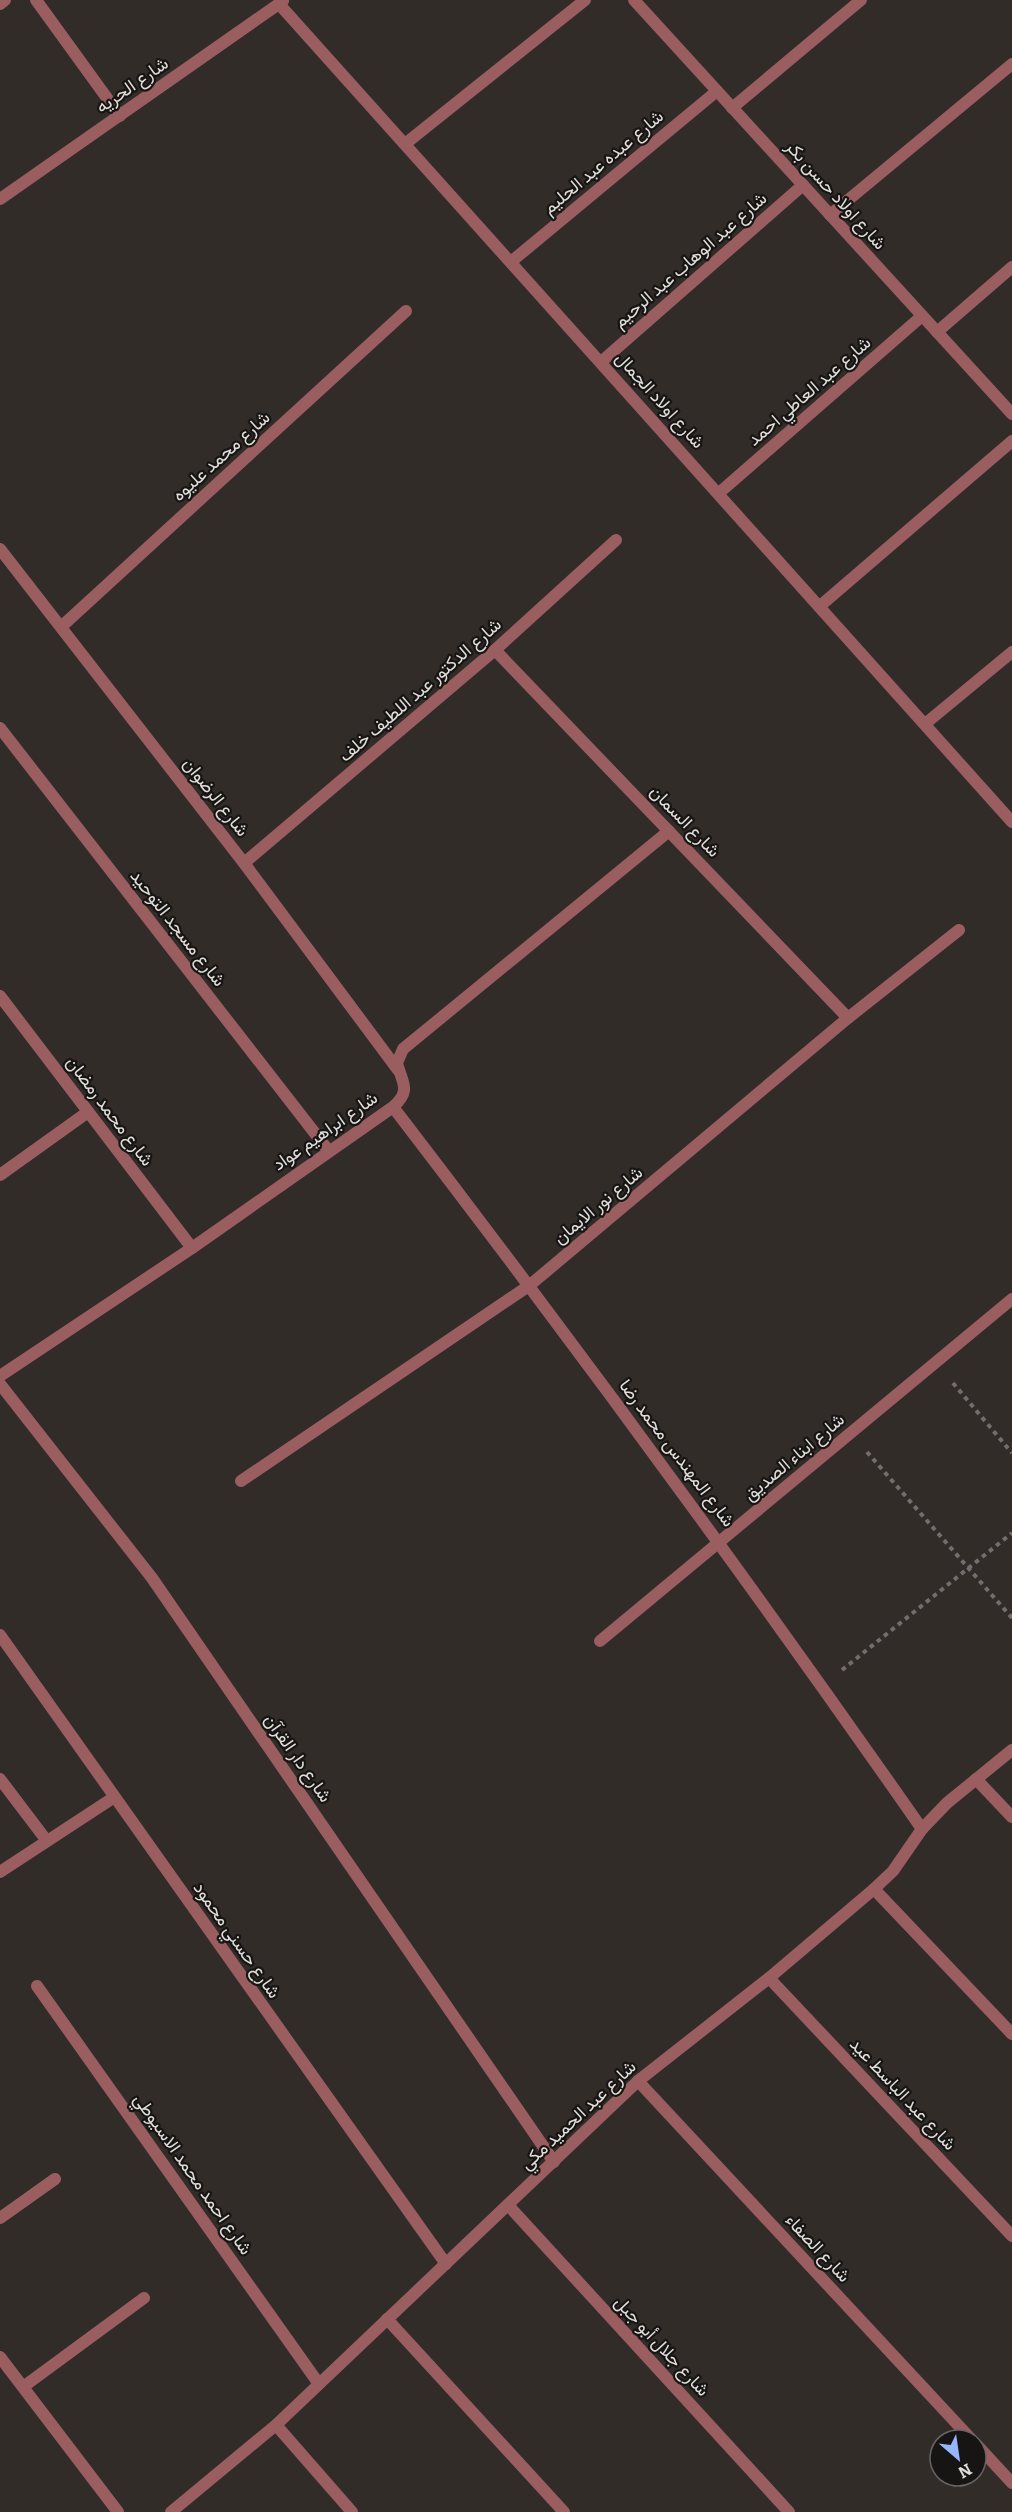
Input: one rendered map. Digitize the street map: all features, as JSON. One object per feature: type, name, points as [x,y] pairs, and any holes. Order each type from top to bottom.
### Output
[{"type":"street","points":[[0,4],[6,0]]},
{"type":"street","points":[[36,0],[120,116]]},
{"type":"street","points":[[405,144],[585,0]]},
{"type":"street","name":"شارع اولاد حسن بكر","points":[[635,0],[1012,414]]},
{"type":"street","points":[[732,108],[861,0]]},
{"type":"street","name":"شارع الحريه","points":[[0,199],[282,2]]},
{"type":"street","name":"شارع اولاد الجمال","points":[[282,2],[405,144],[1012,822]]},
{"type":"street","points":[[830,215],[1012,64]]},
{"type":"street","name":"شارع عبده عبد الحليم","points":[[512,261],[717,91]]},
{"type":"street","name":"شارع عبد الوهاب عبد الرحيم","points":[[602,362],[803,185]]},
{"type":"street","points":[[937,332],[1012,267]]},
{"type":"street","name":"شارع محمد عليوه","points":[[61,627],[406,311]]},
{"type":"street","name":"شارع عبد العاطي احمد","points":[[718,493],[922,316]]},
{"type":"street","points":[[820,606],[1012,441]]},
{"type":"street","name":"شارع الدكتور عبد اللطيف خلف","points":[[244,863],[495,650],[616,540]]},
{"type":"street","name":"شارع الرضوان","points":[[0,549],[244,863],[399,1071]]},
{"type":"street","name":"شارع السمان","points":[[495,650],[848,1018]]},
{"type":"street","points":[[925,724],[1012,652]]},
{"type":"street","name":"شارع مسجد التوحيد","points":[[0,728],[328,1150]]},
{"type":"street","name":"شارع ابراهيم عواد","points":[[0,1376],[192,1248],[328,1150],[393,1107],[401,1100],[405,1090],[404,1080],[397,1063],[403,1049],[669,831]]},
{"type":"street","name":"شارع نور الايمان","points":[[241,1481],[530,1286],[848,1018],[958,930]]},
{"type":"street","name":"شارع محمد رمضان","points":[[0,996],[192,1248]]},
{"type":"street","name":"شارع المهندس محمد رضا","points":[[393,1107],[530,1286],[720,1542],[922,1828]]},
{"type":"street","points":[[0,1175],[88,1112]]},
{"type":"street","name":"شارع ابناء الصديق","points":[[600,1641],[1012,1299]]},
{"type":"street","name":"شارع دار القرآن","points":[[0,1384],[152,1578],[554,2162]]},
{"type":"street","name":"شارع حسني محمود","points":[[0,1635],[113,1798],[446,2264]]},
{"type":"street","name":"شارع عبد الحميد مكي","points":[[171,2512],[276,2425],[638,2081],[769,1978],[874,1889],[893,1871],[922,1828],[946,1803],[1012,1750]]},
{"type":"street","points":[[0,1779],[47,1841]]},
{"type":"street","points":[[976,1779],[1012,1817]]},
{"type":"street","points":[[0,1872],[113,1798]]},
{"type":"street","points":[[874,1889],[1012,2034]]},
{"type":"street","name":"شارع عبد الباسط عيد","points":[[769,1978],[1012,2236]]},
{"type":"street","name":"شارع احمد محمد الاسيوطي","points":[[37,1986],[319,2384]]},
{"type":"street","name":"شارع الصفاء","points":[[638,2081],[961,2428]]},
{"type":"street","points":[[0,2218],[55,2180]]},
{"type":"street","name":"شارع جلال أبو جبل","points":[[508,2205],[789,2512]]},
{"type":"street","points":[[23,2387],[144,2298]]},
{"type":"street","points":[[387,2319],[564,2512]]},
{"type":"street","points":[[0,2356],[118,2512]]},
{"type":"street","points":[[276,2425],[352,2512]]},
{"type":"street","points":[[988,2457],[1012,2483]]},
{"type":"path","points":[[936,1363],[1012,1453]]},
{"type":"path","points":[[851,1434],[1012,1618]]},
{"type":"path","points":[[822,1686],[1012,1533]]}]
